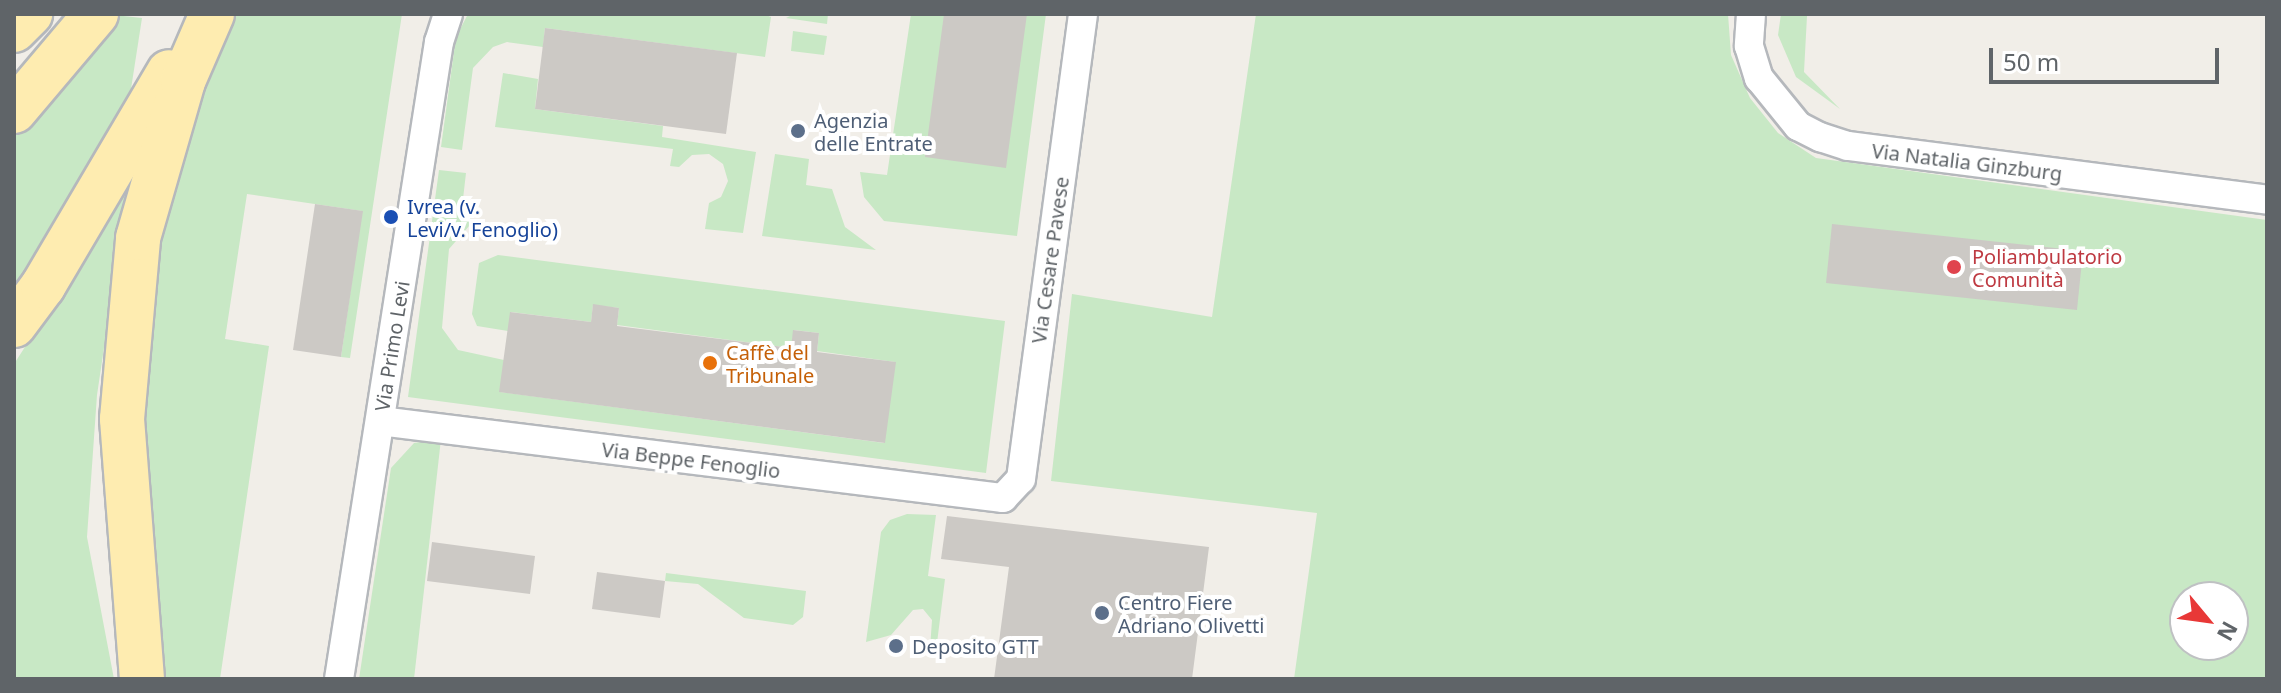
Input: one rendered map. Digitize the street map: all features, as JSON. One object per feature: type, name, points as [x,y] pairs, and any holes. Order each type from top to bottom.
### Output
[{"type":"main road","points":[[14,30],[30,14]]},
{"type":"main road","points":[[14,111],[96,14]]},
{"type":"main road","points":[[14,325],[43,286],[203,14]]},
{"type":"main road","points":[[142,679],[122,419],[138,238],[183,81],[212,14]]},
{"type":"street","name":"Via Primo Levi","points":[[339,679],[439,42],[448,14]]},
{"type":"street","name":"Via Cesare Pavese","points":[[1003,498],[1021,479],[1083,14]]},
{"type":"street","name":"Via Natalia Ginzburg","points":[[1751,14],[1749,46],[1759,78],[1798,126],[1820,137],[1848,146],[2267,200]]},
{"type":"street","name":"Via Beppe Fenoglio","points":[[380,421],[1003,498]]},
{"type":"green space","points":[[105,14],[142,18],[131,89],[14,303],[14,131]]},
{"type":"green space","points":[[222,14],[402,14],[350,358],[341,357],[362,211],[247,194],[225,339],[269,346],[220,679],[161,679],[137,449],[155,231]]},
{"type":"green space","points":[[468,14],[763,14],[771,17],[765,57],[545,28],[543,47],[507,42],[493,47],[473,68],[462,150],[441,147],[456,37]]},
{"type":"green space","points":[[794,14],[828,14],[827,24],[786,18]]},
{"type":"green space","points":[[911,14],[1046,14],[1017,236],[884,221],[864,197],[860,172],[887,175]]},
{"type":"green space","points":[[1256,14],[1728,14],[1731,55],[1750,98],[1778,133],[1816,158],[2267,220],[2267,679],[1294,679],[1317,513],[1051,481],[1072,294],[1212,317]]},
{"type":"green space","points":[[1781,14],[1807,16],[1804,72],[1840,109],[1796,77],[1778,35]]},
{"type":"green space","points":[[793,31],[827,36],[824,55],[791,51]]},
{"type":"green space","points":[[503,73],[538,79],[535,109],[663,126],[662,137],[756,152],[743,233],[705,229],[709,203],[721,197],[728,181],[723,164],[709,154],[692,155],[679,167],[670,166],[673,149],[495,127]]},
{"type":"green space","points":[[775,154],[809,159],[806,185],[832,189],[845,227],[876,250],[762,236]]},
{"type":"green space","points":[[439,170],[466,173],[463,199],[473,201],[470,225],[449,249],[442,328],[458,350],[504,360],[500,392],[884,443],[895,362],[817,351],[819,333],[794,330],[791,348],[617,325],[619,308],[593,305],[591,322],[511,312],[508,331],[477,326],[472,314],[479,263],[498,255],[1005,321],[986,473],[408,397]]},
{"type":"green space","points":[[128,187],[97,395],[87,537],[114,679],[14,679],[14,364]]},
{"type":"green space","points":[[441,439],[414,679],[359,679],[391,468],[414,443]]},
{"type":"green space","points":[[907,514],[936,515],[928,576],[945,579],[936,651],[930,649],[932,620],[923,609],[913,610],[891,635],[866,642],[881,532],[890,520]]},
{"type":"green space","points":[[666,573],[806,591],[803,617],[793,625],[744,618],[698,584],[665,581]]},
{"type":"building","points":[[944,14],[1027,14],[1006,168],[925,157]]},
{"type":"building","points":[[545,28],[737,53],[726,134],[535,109]]},
{"type":"building","points":[[315,204],[363,211],[341,357],[293,350]]},
{"type":"building","name":"Poliambulatorio Comunità","points":[[1832,224],[2083,251],[2077,310],[1826,283]]},
{"type":"building","points":[[593,304],[619,308],[617,326],[791,348],[793,330],[819,333],[817,352],[896,362],[885,443],[499,392],[510,312],[591,322]]},
{"type":"building","name":"Centro Fiere Adriano Olivetti","points":[[947,516],[1209,547],[1192,679],[994,679],[1009,567],[941,559]]},
{"type":"building","points":[[432,542],[535,556],[530,594],[427,581]]},
{"type":"building","points":[[597,572],[665,581],[660,618],[592,609]]},
{"type":"place","name":"Agenzia delle Entrate","points":[[798,131]]},
{"type":"place","name":"Ivrea (v. Levi/v. Fenoglio)","points":[[391,217]]},
{"type":"place","name":"Poliambulatorio Comunità","points":[[1954,267]]},
{"type":"place","name":"Caffè del Tribunale","points":[[710,363]]},
{"type":"place","name":"Centro Fiere Adriano Olivetti","points":[[1102,613]]},
{"type":"place","name":"Deposito GTT","points":[[896,646]]}]
